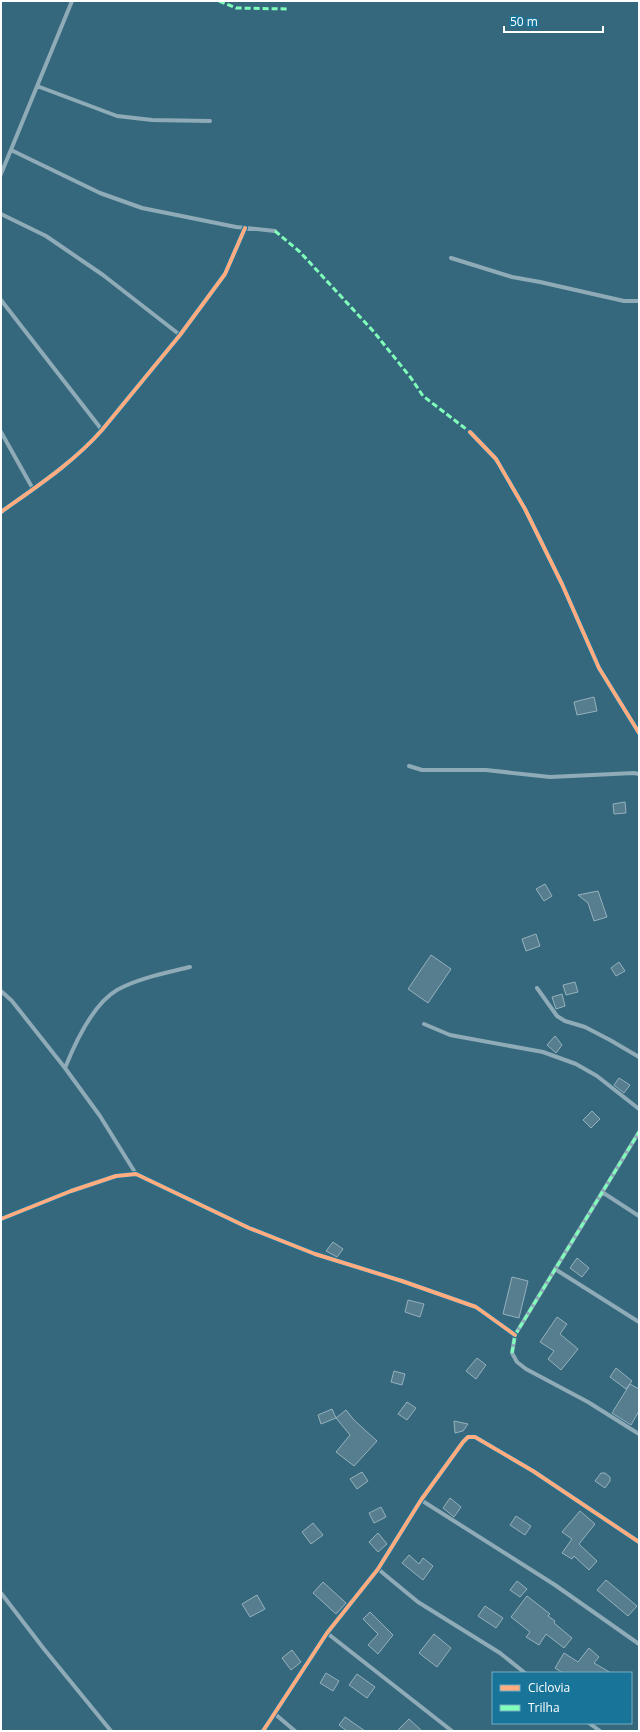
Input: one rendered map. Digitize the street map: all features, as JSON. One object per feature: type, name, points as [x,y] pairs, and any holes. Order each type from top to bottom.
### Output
[{"type":"street","points":[[1,174],[72,1]]},
{"type":"street","points":[[37,86],[117,116],[152,120],[210,121]]},
{"type":"street","points":[[11,150],[100,192],[142,208],[245,228],[275,231]]},
{"type":"street","points":[[1,214],[46,236],[103,275],[180,335]]},
{"type":"street","points":[[1,512],[33,489],[89,444],[102,430],[180,335],[225,274],[245,228]]},
{"type":"street","points":[[451,258],[512,277],[624,300],[639,301]]},
{"type":"street","points":[[1,300],[102,430]]},
{"type":"street","points":[[1,432],[33,489]]},
{"type":"street","points":[[470,432],[496,459],[521,503],[562,584],[599,668],[639,733]]},
{"type":"street","points":[[408,766],[422,770],[486,770],[550,777],[602,773],[639,774]]},
{"type":"street","points":[[65,1068],[74,1044],[101,1004],[117,990],[152,976],[190,967]]},
{"type":"street","points":[[537,988],[557,1016],[565,1021],[585,1027],[639,1057]]},
{"type":"street","points":[[1,991],[12,1001],[65,1068],[100,1116],[136,1174]]},
{"type":"street","points":[[424,1024],[450,1035],[543,1052],[576,1064],[597,1076],[639,1109]]},
{"type":"street","points":[[639,1132],[515,1335],[512,1353],[517,1362],[526,1369],[588,1402],[639,1434]]},
{"type":"street","points":[[1,1219],[116,1176],[136,1174],[249,1228],[315,1254],[402,1281],[476,1307],[515,1335]]},
{"type":"street","points":[[602,1192],[639,1216]]},
{"type":"street","points":[[555,1270],[639,1322]]},
{"type":"street","points":[[263,1731],[327,1633],[378,1569],[421,1500],[462,1442],[468,1437],[475,1437],[532,1471],[639,1542]]},
{"type":"street","points":[[421,1500],[555,1585],[639,1644]]},
{"type":"street","points":[[378,1569],[418,1602],[500,1653],[524,1672]]},
{"type":"street","points":[[1,1593],[44,1649],[111,1731]]},
{"type":"street","points":[[327,1633],[452,1731]]},
{"type":"street","points":[[275,1714],[295,1731]]},
{"type":"street","points":[[590,1724],[600,1731]]},
{"type":"building","points":[[594,697],[597,711],[577,715],[574,702]]},
{"type":"building","points":[[625,802],[626,813],[614,814],[613,804]]},
{"type":"building","points":[[545,884],[552,896],[544,901],[536,889]]},
{"type":"building","points":[[598,891],[607,917],[594,921],[588,903],[578,895]]},
{"type":"building","points":[[536,934],[540,946],[526,951],[522,939]]},
{"type":"building","points":[[431,955],[451,969],[428,1003],[408,989]]},
{"type":"building","points":[[619,962],[625,971],[616,976],[611,968]]},
{"type":"building","points":[[575,982],[578,992],[566,995],[563,985]]},
{"type":"building","points":[[562,994],[565,1006],[556,1009],[552,997]]},
{"type":"building","points":[[555,1036],[562,1045],[556,1053],[547,1045]]},
{"type":"building","points":[[619,1078],[630,1085],[624,1093],[614,1085]]},
{"type":"building","points":[[592,1111],[600,1119],[591,1128],[583,1120]]},
{"type":"building","points":[[333,1242],[343,1249],[337,1257],[326,1251]]},
{"type":"building","points":[[577,1258],[589,1268],[582,1277],[570,1268]]},
{"type":"building","points":[[512,1277],[528,1281],[519,1318],[503,1314]]},
{"type":"building","points":[[408,1300],[424,1304],[420,1317],[405,1312]]},
{"type":"building","points":[[557,1317],[567,1324],[560,1334],[578,1349],[561,1370],[548,1359],[554,1351],[540,1342]]},
{"type":"building","points":[[477,1358],[486,1365],[476,1379],[466,1371]]},
{"type":"building","points":[[616,1368],[632,1381],[626,1389],[610,1377]]},
{"type":"building","points":[[394,1371],[405,1374],[402,1385],[391,1382]]},
{"type":"building","points":[[630,1384],[639,1389],[639,1411],[631,1425],[612,1413]]},
{"type":"building","points":[[407,1402],[416,1408],[407,1420],[398,1414]]},
{"type":"building","points":[[332,1409],[336,1418],[321,1424],[318,1415]]},
{"type":"building","points":[[346,1410],[354,1420],[377,1441],[354,1466],[336,1452],[350,1435],[336,1418]]},
{"type":"building","points":[[454,1421],[468,1424],[463,1431],[455,1433]]},
{"type":"building","points":[[362,1472],[368,1481],[357,1489],[350,1479]]},
{"type":"building","points":[[601,1473],[605,1473],[610,1477],[610,1481],[605,1488],[595,1481]]},
{"type":"building","points":[[450,1498],[461,1507],[454,1517],[443,1508]]},
{"type":"building","points":[[381,1507],[386,1517],[374,1523],[369,1513]]},
{"type":"building","points":[[580,1511],[595,1524],[579,1544],[597,1561],[589,1570],[574,1556],[572,1559],[562,1553],[572,1539],[562,1532]]},
{"type":"building","points":[[516,1516],[531,1526],[525,1535],[510,1525]]},
{"type":"building","points":[[313,1523],[323,1535],[311,1544],[302,1532]]},
{"type":"building","points":[[378,1533],[387,1544],[378,1552],[369,1542]]},
{"type":"building","points":[[409,1555],[419,1564],[423,1558],[433,1566],[423,1580],[402,1563]]},
{"type":"building","points":[[606,1580],[637,1606],[628,1616],[597,1590]]},
{"type":"building","points":[[517,1581],[527,1589],[520,1597],[510,1590]]},
{"type":"building","points":[[323,1582],[346,1603],[336,1614],[313,1593]]},
{"type":"building","points":[[257,1595],[265,1609],[250,1617],[242,1604]]},
{"type":"building","points":[[527,1596],[550,1614],[548,1616],[555,1621],[554,1623],[572,1638],[564,1648],[546,1634],[539,1645],[526,1637],[530,1632],[511,1617]]},
{"type":"building","points":[[485,1606],[503,1618],[496,1628],[478,1616]]},
{"type":"building","points":[[370,1612],[393,1635],[378,1654],[368,1645],[378,1634],[363,1619]]},
{"type":"building","points":[[434,1634],[451,1648],[437,1667],[419,1653]]},
{"type":"building","points":[[589,1648],[599,1657],[594,1663],[609,1672],[561,1672],[555,1668],[564,1653],[578,1662]]},
{"type":"building","points":[[292,1650],[301,1662],[291,1670],[282,1658]]},
{"type":"building","points":[[326,1673],[339,1681],[333,1691],[320,1683]]},
{"type":"building","points":[[357,1674],[375,1687],[367,1698],[349,1685]]},
{"type":"building","points":[[345,1717],[365,1731],[347,1731],[339,1725]]},
{"type":"building","points":[[409,1719],[422,1731],[397,1731]]},
{"type":"marked path","points":[[219,1],[236,8],[288,9]]},
{"type":"marked path","points":[[275,231],[300,252],[374,332],[411,378],[423,396],[470,432]]},
{"type":"marked path","points":[[512,1353],[515,1335],[639,1132]]},
{"type":"cycle path","points":[[1,512],[41,484],[67,463],[102,430],[180,335],[225,274],[245,228]]},
{"type":"cycle path","points":[[470,432],[496,459],[525,509],[562,584],[599,668],[639,733]]},
{"type":"cycle path","points":[[1,1219],[71,1191],[116,1176],[136,1174],[249,1228],[315,1254],[402,1281],[476,1307],[515,1335]]},
{"type":"cycle path","points":[[263,1731],[327,1633],[378,1569],[421,1500],[468,1437],[475,1437],[533,1471],[639,1542]]}]
